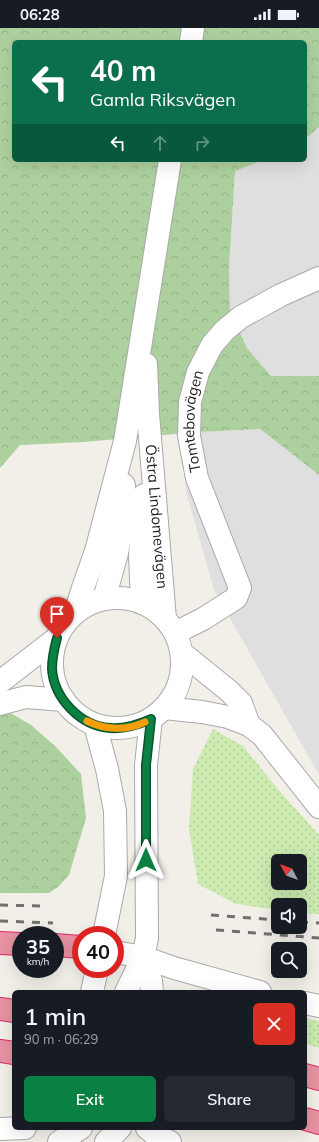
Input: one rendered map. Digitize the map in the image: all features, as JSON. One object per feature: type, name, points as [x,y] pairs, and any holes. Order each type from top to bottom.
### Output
[{"type":"highway","points":[[0,943],[12,944]]},
{"type":"highway","points":[[0,1009],[12,1011]]},
{"type":"highway","points":[[0,1051],[12,1053]]},
{"type":"highway","points":[[307,1076],[319,1079]]},
{"type":"highway","points":[[307,1120],[319,1123]]},
{"type":"street","points":[[191,40],[193,28]]},
{"type":"street","name":"Östra Lindomevägen","points":[[75,613],[105,521],[125,441],[170,162]]},
{"type":"street","name":"Tomtebovägen","points":[[174,635],[236,598],[240,588],[197,478],[189,436],[190,402],[198,372],[212,345],[225,330],[240,317],[281,295],[319,278]]},
{"type":"street","name":"Östra Lindomevägen","points":[[144,315],[148,414],[174,635]]},
{"type":"street","name":"Östra Lindomevägen","points":[[142,603],[140,555],[148,414]]},
{"type":"street","name":"Östra Lindomevägen","points":[[104,599],[117,553],[122,524],[125,441]]},
{"type":"street","points":[[174,635],[182,668],[180,682],[174,696],[158,713],[138,725],[124,728],[109,728],[94,725],[72,710],[56,686],[52,670],[53,654],[57,638],[65,625],[75,613],[89,604],[104,599],[123,598],[142,603],[155,609],[174,635],[242,703],[249,725]]},
{"type":"street","points":[[0,682],[57,638]]},
{"type":"street","points":[[0,704],[26,697],[64,700]]},
{"type":"street","points":[[158,713],[202,712],[228,717],[249,725],[262,735],[319,807]]},
{"type":"street","points":[[127,990],[143,957],[147,938],[146,765],[158,713]]},
{"type":"street","points":[[94,725],[107,769],[115,812],[116,876],[106,926]]},
{"type":"street","points":[[124,954],[143,957],[174,968],[253,990]]},
{"type":"street","points":[[143,957],[151,981],[152,990]]},
{"type":"street","points":[[92,990],[95,978]]},
{"type":"street","points":[[307,1003],[319,1006]]},
{"type":"street","points":[[0,1129],[12,1129]]},
{"type":"street","points":[[59,1142],[78,1130]]},
{"type":"street","points":[[106,1142],[118,1130]]},
{"type":"street","points":[[150,1130],[157,1136],[170,1142]]},
{"type":"shaded area","points":[[319,127],[319,376],[271,376],[247,348],[230,311],[229,268],[235,171],[259,162],[307,162],[307,137]]},
{"type":"shaded area","points":[[260,429],[319,475],[319,775],[214,590],[187,495],[179,433]]},
{"type":"green space","points":[[0,28],[319,28],[319,127],[307,137],[307,40],[12,40],[12,162],[259,162],[235,171],[229,268],[230,311],[247,348],[271,376],[319,376],[319,475],[260,429],[198,432],[84,442],[20,445],[0,468]]},
{"type":"green space","points":[[9,712],[31,725],[55,746],[81,774],[86,818],[69,875],[58,887],[49,893],[0,893],[0,716]]},
{"type":"green space","points":[[213,729],[243,746],[277,788],[319,835],[319,914],[307,913],[307,898],[271,898],[271,909],[236,904],[198,884],[189,829],[193,769]]},
{"type":"green space","points":[[307,1018],[319,1021],[319,1048],[307,1045]]},
{"type":"railway","points":[[0,905],[42,906]]},
{"type":"railway","points":[[211,915],[271,919]]},
{"type":"railway","points":[[0,921],[53,923]]},
{"type":"railway","points":[[307,922],[319,923]]},
{"type":"railway","points":[[216,930],[319,938]]},
{"type":"slow traffic","points":[[87,721],[94,725],[109,728],[124,728],[145,722]]},
{"type":"route","points":[[57,638],[53,654],[52,670],[56,686],[72,710],[94,725],[109,728],[124,728],[138,725],[151,719],[146,765],[146,860]]}]
